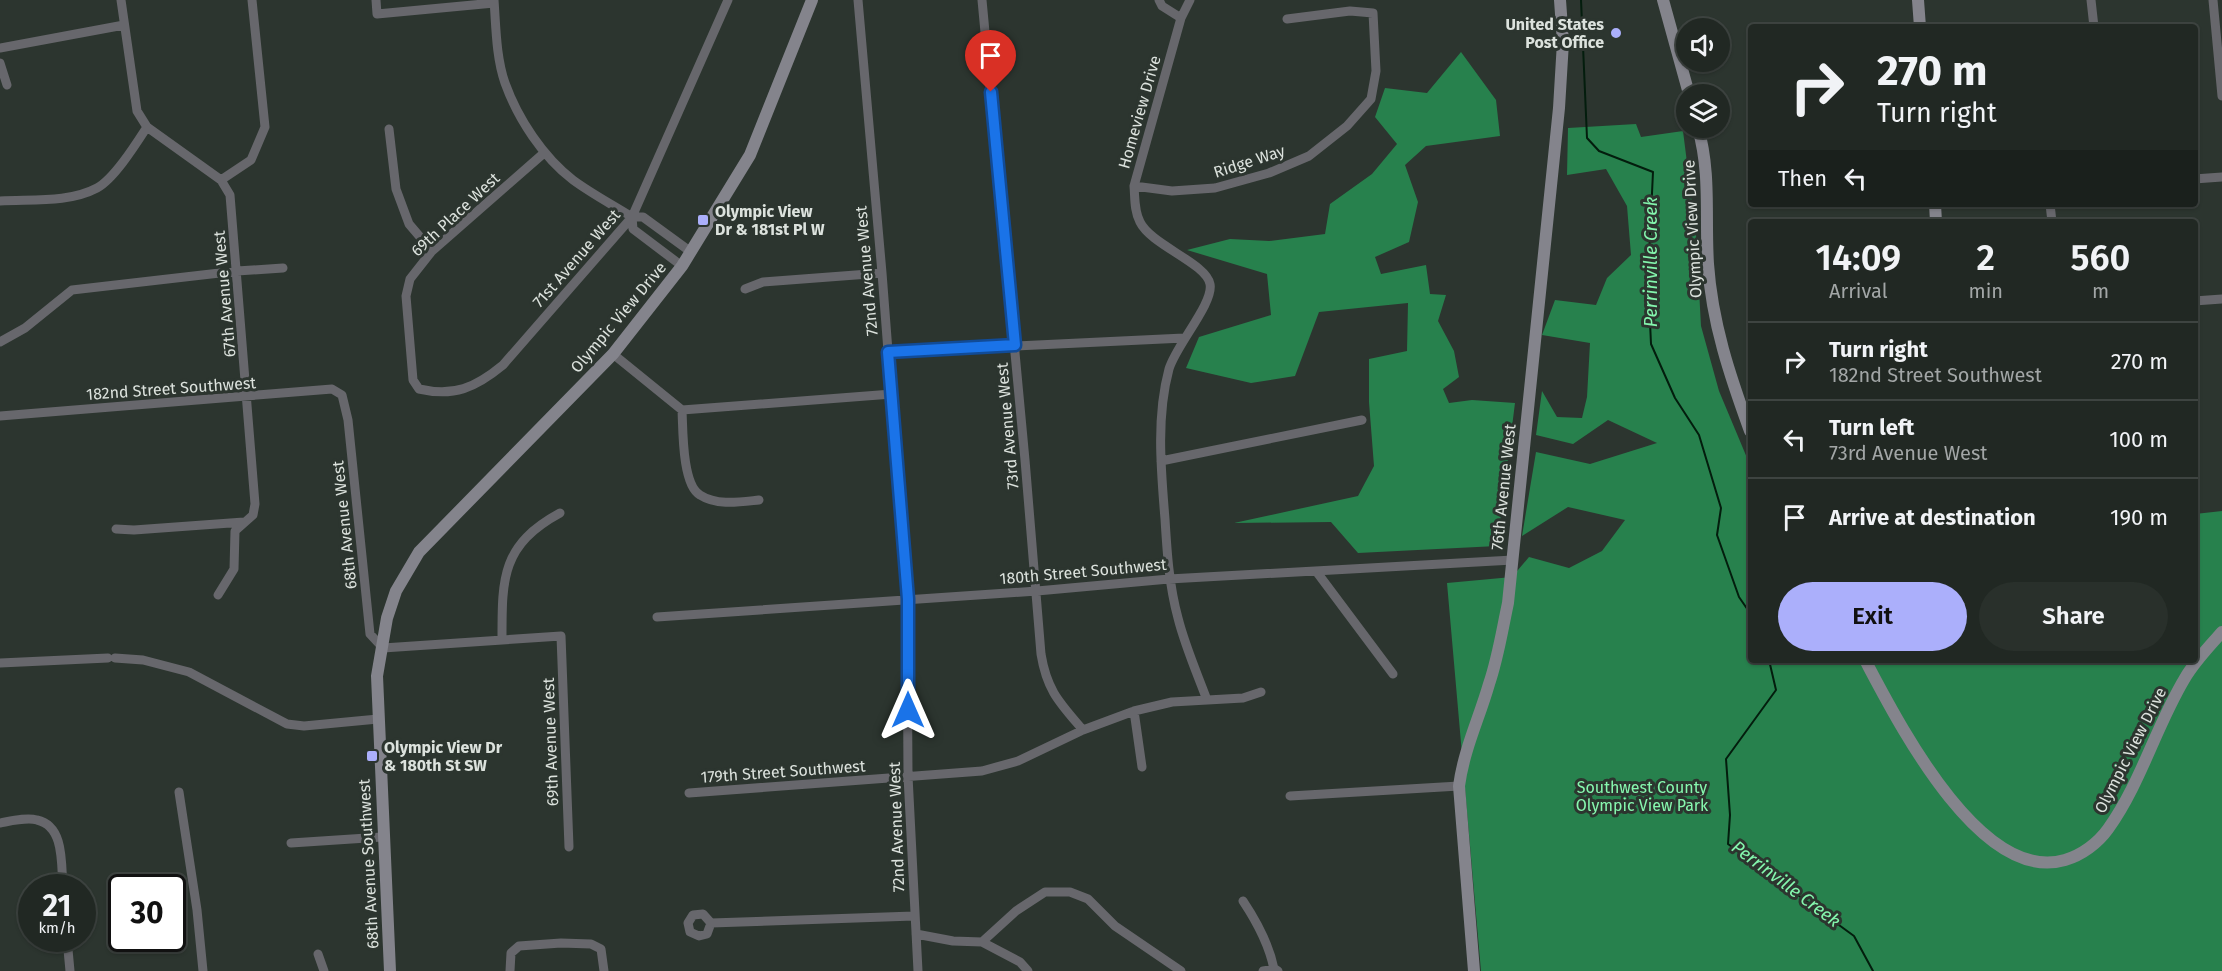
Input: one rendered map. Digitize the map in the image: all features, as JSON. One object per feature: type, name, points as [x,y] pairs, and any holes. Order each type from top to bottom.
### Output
[{"type":"main road","name":"Olympic View Drive","points":[[383,648],[387,618],[396,591],[419,552],[613,354],[691,252],[750,155],[812,0]]},
{"type":"main road","name":"76th Avenue West","points":[[1474,971],[1459,786],[1467,743],[1494,669],[1508,603],[1559,108],[1563,42],[1560,0]]},
{"type":"main road","points":[[1663,0],[1686,84]]},
{"type":"main road","points":[[1918,0],[1920,24]]},
{"type":"main road","name":"Olympic View Drive","points":[[1700,138],[1707,166],[1708,264],[1714,313],[1726,362],[1748,425]]},
{"type":"main road","name":"Olympic View Drive","points":[[2198,661],[2222,632]]},
{"type":"main road","name":"68th Avenue Southwest","points":[[383,648],[377,676],[382,837],[390,971]]},
{"type":"main road","name":"Olympic View Drive","points":[[1867,663],[1915,746],[1970,822],[1989,840],[2008,852],[2027,860],[2049,863],[2068,859],[2087,849],[2109,828],[2131,789],[2185,677],[2197,663]]},
{"type":"street","points":[[122,0],[136,111],[147,127],[221,180],[250,160],[265,127],[252,0]]},
{"type":"street","points":[[376,0],[377,14],[494,1],[498,48],[505,81],[517,109],[544,153],[573,180],[632,218],[643,217],[691,252]]},
{"type":"street","name":"71st Avenue West","points":[[413,380],[419,389],[435,393],[461,390],[484,381],[503,365],[632,218],[729,0]]},
{"type":"street","name":"72nd Avenue West","points":[[858,0],[908,599],[908,776],[918,971]]},
{"type":"street","name":"73rd Avenue West","points":[[982,0],[1015,345],[1041,654],[1044,674],[1053,694],[1083,730]]},
{"type":"street","points":[[1159,0],[1162,6],[1181,18]]},
{"type":"street","name":"Homeview Drive","points":[[1190,0],[1181,18],[1134,186],[1140,223],[1159,241],[1205,273],[1210,283],[1210,297],[1184,338],[1170,368],[1164,401],[1161,461],[1169,579],[1178,619],[1207,700]]},
{"type":"street","points":[[2091,0],[2094,24]]},
{"type":"street","points":[[2213,0],[2222,96]]},
{"type":"street","name":"Ridge Way","points":[[1134,186],[1172,191],[1215,188],[1269,173],[1308,156],[1347,126],[1371,99],[1376,71],[1373,13],[1350,11],[1287,19]]},
{"type":"street","points":[[0,48],[124,25]]},
{"type":"street","points":[[0,63],[7,85]]},
{"type":"street","points":[[0,201],[71,197],[98,188],[126,160],[147,127]]},
{"type":"street","points":[[389,129],[396,189],[409,224],[432,251]]},
{"type":"street","name":"69th Place West","points":[[413,380],[406,296],[410,279],[432,251],[544,153]]},
{"type":"street","points":[[2198,179],[2222,177]]},
{"type":"street","name":"67th Avenue West","points":[[218,595],[234,569],[235,531],[253,515],[255,504],[230,195],[221,180]]},
{"type":"street","points":[[632,218],[633,229],[681,266]]},
{"type":"street","points":[[0,342],[25,328],[72,290],[283,268]]},
{"type":"street","points":[[745,289],[763,282],[882,273]]},
{"type":"street","points":[[2198,301],[2222,299]]},
{"type":"street","points":[[888,352],[1184,338]]},
{"type":"street","points":[[613,354],[682,410],[892,394]]},
{"type":"street","name":"182nd Street Southwest","points":[[0,416],[332,389],[342,394]]},
{"type":"street","name":"68th Avenue West","points":[[342,394],[353,466],[370,634],[383,648]]},
{"type":"street","points":[[682,410],[684,456],[691,484],[698,495],[715,501],[759,500]]},
{"type":"street","points":[[1161,461],[1362,420]]},
{"type":"street","points":[[383,648],[502,640],[502,591],[507,569],[518,547],[538,525],[560,513]]},
{"type":"street","points":[[116,529],[134,530],[244,522]]},
{"type":"street","name":"180th Street Southwest","points":[[657,616],[1037,591],[1169,579],[1513,560]]},
{"type":"street","points":[[1317,571],[1393,674]]},
{"type":"street","name":"69th Avenue West","points":[[502,640],[561,636],[569,847]]},
{"type":"street","points":[[0,663],[111,658],[142,660],[189,672],[287,724],[304,726],[378,719]]},
{"type":"street","name":"179th Street Southwest","points":[[689,793],[982,771],[1018,761],[1083,730],[1134,711],[1172,702],[1243,698],[1261,692]]},
{"type":"street","points":[[1134,711],[1142,767]]},
{"type":"street","points":[[1290,796],[1459,786]]},
{"type":"street","points":[[179,792],[197,909],[203,971]]},
{"type":"street","points":[[0,823],[36,819],[51,826],[58,838],[62,874]]},
{"type":"street","points":[[291,843],[382,837]]},
{"type":"street","points":[[982,942],[1016,911],[1045,892],[1070,892],[1088,899],[1115,927],[1181,971]]},
{"type":"street","points":[[1243,901],[1257,923],[1276,970],[1263,971]]},
{"type":"street","points":[[711,923],[914,916]]},
{"type":"street","points":[[916,934],[952,941],[982,942],[1020,962],[1028,971]]},
{"type":"street","points":[[510,971],[511,953],[519,946],[581,943],[591,944],[601,949],[604,971]]},
{"type":"street","points":[[68,952],[70,971]]},
{"type":"street","points":[[318,954],[324,971]]},
{"type":"green space","points":[[1461,52],[1496,100],[1500,136],[1426,146],[1405,165],[1418,202],[1409,242],[1375,257],[1381,274],[1426,265],[1430,294],[1446,295],[1438,321],[1454,351],[1459,377],[1443,389],[1449,403],[1472,400],[1515,403],[1497,546],[1358,553],[1331,522],[1234,523],[1358,496],[1374,466],[1369,402],[1369,359],[1407,351],[1408,303],[1319,312],[1295,376],[1251,383],[1186,368],[1199,337],[1271,315],[1267,274],[1187,250],[1230,239],[1269,241],[1325,234],[1330,204],[1372,174],[1397,144],[1375,117],[1385,88],[1427,93]]},
{"type":"green space","name":"Southwest County Olympic View Park","points":[[1636,124],[1641,137],[1676,132],[1676,138],[1684,138],[1696,234],[1701,326],[1719,391],[1748,460],[1748,663],[2198,663],[2198,514],[2222,511],[2222,971],[1481,971],[1447,583],[1512,577],[1529,557],[1569,568],[1602,551],[1625,520],[1568,507],[1522,536],[1536,452],[1590,464],[1657,443],[1608,420],[1573,444],[1536,435],[1542,391],[1557,417],[1582,418],[1587,397],[1590,343],[1542,335],[1555,300],[1596,305],[1607,278],[1631,255],[1627,206],[1606,169],[1567,175],[1568,128]]},
{"type":"waterway","name":"Perrinville Creek","points":[[1581,0],[1587,138],[1599,151],[1653,172],[1648,278],[1651,344],[1675,398],[1699,435],[1721,508],[1717,535],[1739,597],[1748,610]]},
{"type":"waterway","name":"Perrinville Creek","points":[[1770,663],[1776,690],[1726,759],[1730,815],[1728,844],[1854,936],[1873,971]]},
{"type":"place","name":"United States Post Office","points":[[1616,33]]},
{"type":"place","name":"Olympic View Dr & 181st Pl W","points":[[703,220]]},
{"type":"place","name":"Olympic View Dr & 180th St SW","points":[[372,756]]},
{"type":"route","points":[[908,710],[908,599],[888,352],[1015,345],[991,92]]}]
